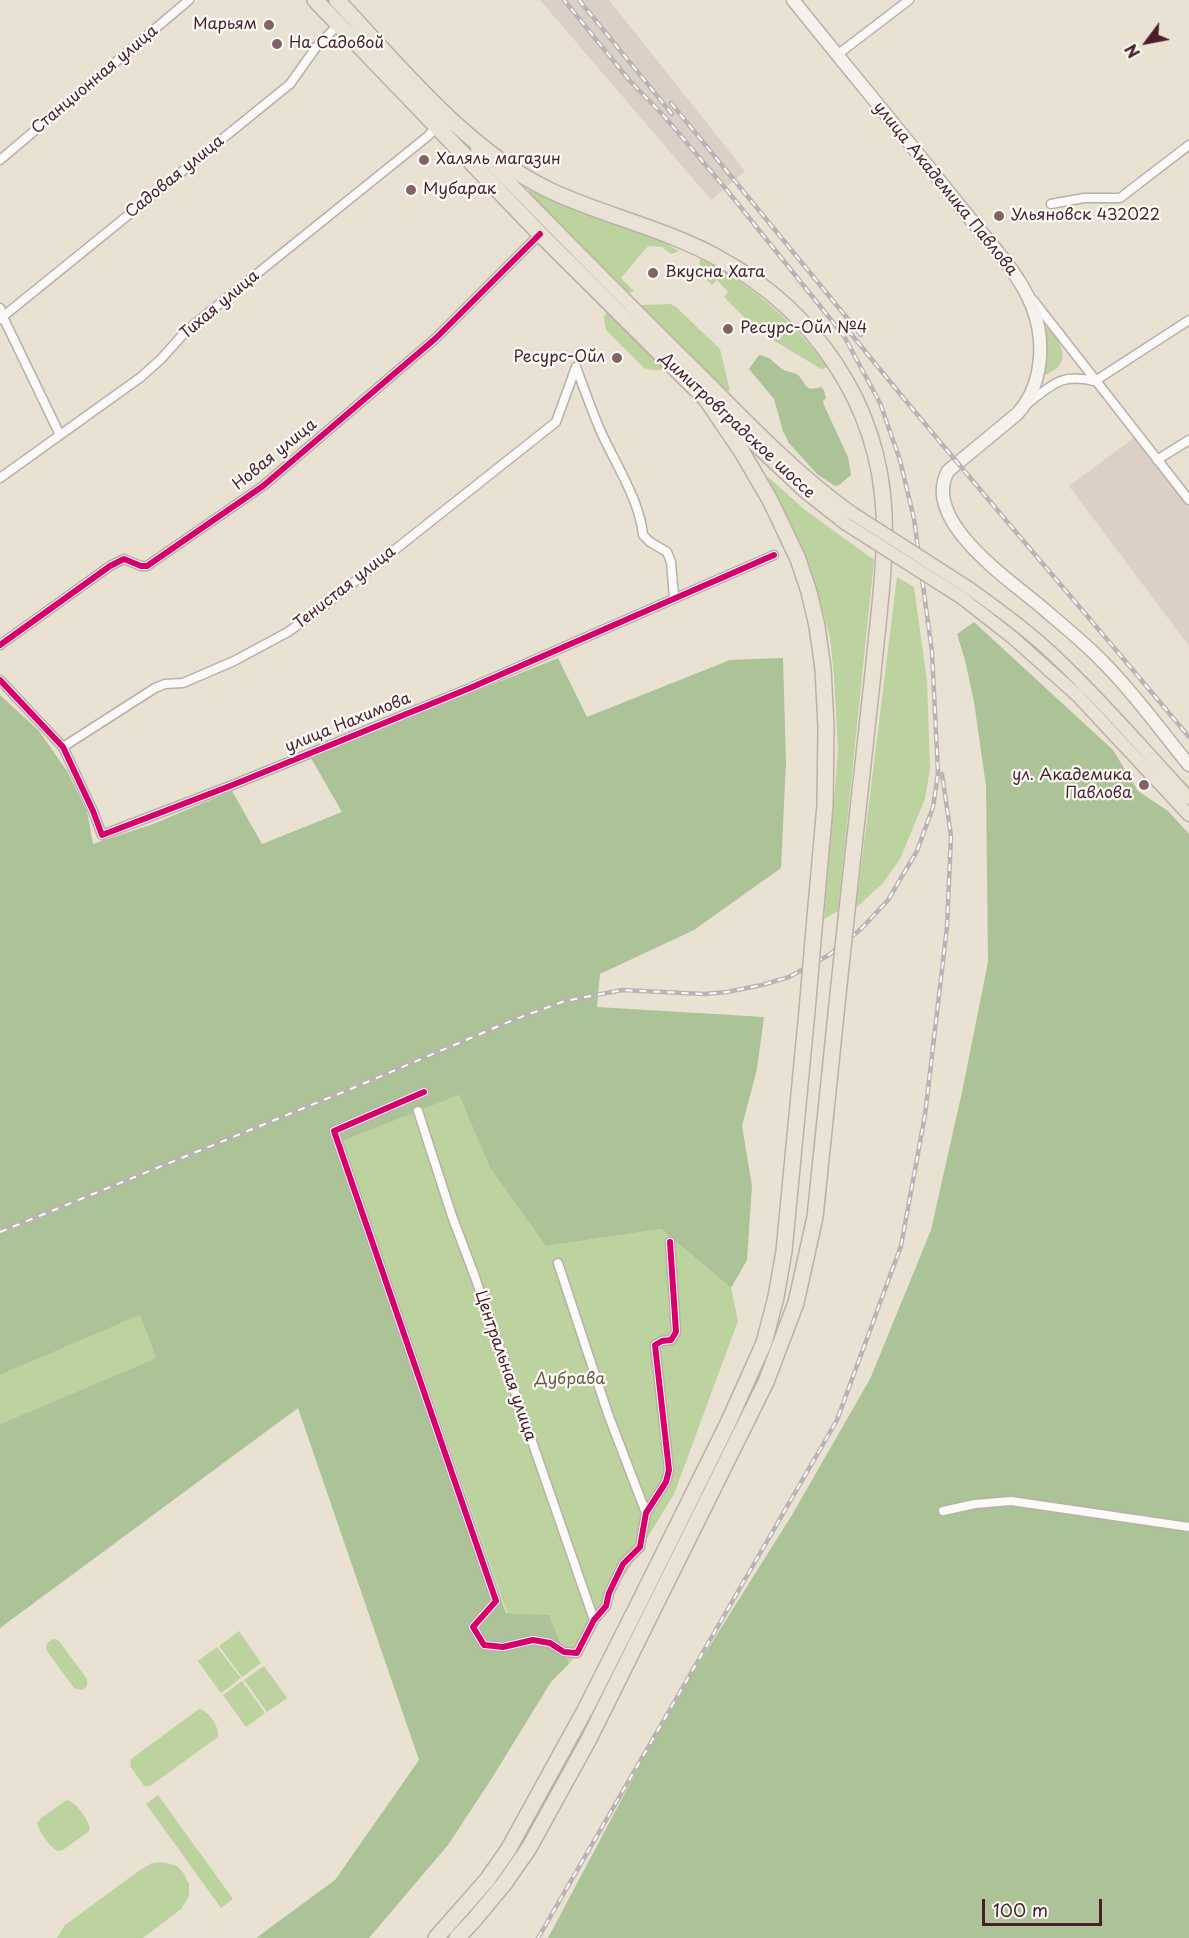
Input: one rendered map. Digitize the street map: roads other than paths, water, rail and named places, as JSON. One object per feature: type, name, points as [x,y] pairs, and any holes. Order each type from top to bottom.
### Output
[{"type":"highway","name":"Димитровградское шоссе","points":[[315,0],[338,25],[442,122]]},
{"type":"highway","name":"Димитровградское шоссе","points":[[337,0],[540,234],[706,399]]},
{"type":"highway","points":[[442,122],[548,189],[718,257],[781,301],[807,326],[833,359],[855,395],[880,472],[884,514],[881,584],[815,1216],[796,1303],[766,1382],[589,1739],[529,1848],[504,1884],[457,1938]]},
{"type":"highway","points":[[436,1938],[487,1880],[508,1850],[585,1710],[728,1423],[764,1343],[776,1297],[784,1251],[825,805],[826,727],[823,669],[817,626],[798,560],[770,500],[742,452],[706,399]]},
{"type":"main road","name":"Димитровградское шоссе","points":[[442,122],[849,519]]},
{"type":"main road","name":"Димитровградское шоссе","points":[[706,399],[804,491],[1027,631],[1062,663],[1189,798]]},
{"type":"main road","name":"Димитровградское шоссе","points":[[965,593],[1077,695],[1189,815]]},
{"type":"street","name":"Станционная улица","points":[[0,160],[189,0]]},
{"type":"street","name":"улица Академика Павлова","points":[[793,0],[941,182],[1189,500]]},
{"type":"street","points":[[837,55],[909,0]]},
{"type":"street","name":"Садовая улица","points":[[1,318],[290,84],[317,46],[338,25]]},
{"type":"street","name":"Тихая улица","points":[[0,478],[141,377],[187,330],[428,136],[442,122]]},
{"type":"street","points":[[1051,204],[1084,198],[1120,198],[1189,146]]},
{"type":"street","name":"Новая улица","points":[[0,645],[110,566],[124,559],[147,566],[263,486],[436,338],[540,234]]},
{"type":"street","points":[[1018,281],[1032,306],[1039,334],[1040,356],[1036,378],[1025,405]]},
{"type":"street","points":[[0,308],[1,318],[60,435]]},
{"type":"street","points":[[1189,320],[1095,381],[1078,377],[1067,378],[1050,386],[948,471],[942,491],[949,514],[961,534],[989,565],[1075,636],[1113,672],[1189,765]]},
{"type":"street","name":"Тенистая улица","points":[[63,747],[155,688],[183,683],[234,661],[288,632],[556,422],[576,368],[601,432],[642,522],[643,535],[667,552],[671,562],[674,597]]},
{"type":"street","points":[[1156,460],[1189,440]]},
{"type":"street","name":"улица Нахимова","points":[[0,680],[63,747],[102,835],[241,782],[460,692],[774,555]]},
{"type":"street","points":[[424,1092],[334,1131],[496,1602],[473,1626],[484,1645],[503,1647],[533,1640],[550,1643],[564,1652],[577,1653],[594,1620],[606,1606],[609,1593],[623,1564],[640,1547],[646,1513],[666,1482],[669,1470],[655,1345],[671,1340],[676,1332],[670,1242]]},
{"type":"street","name":"Центральная улица","points":[[418,1111],[452,1216],[594,1620]]},
{"type":"street","points":[[558,1263],[608,1414],[646,1513]]},
{"type":"street","points":[[943,1511],[975,1504],[1011,1501],[1189,1527]]},
{"type":"railway","points":[[0,1232],[513,1020],[565,1001],[622,990],[704,994],[727,992],[789,977],[829,955],[861,929],[888,900],[917,851],[933,807],[938,773],[932,652],[914,519],[900,460],[880,403],[844,336],[726,189],[664,116],[629,80],[564,0]]},
{"type":"railway","points":[[579,0],[672,114]]},
{"type":"railway","points":[[671,103],[861,335]]},
{"type":"railway","points":[[848,330],[1189,737]]},
{"type":"railway","points":[[538,1938],[837,1420],[901,1246],[925,1115],[947,927],[951,836],[942,774]]},
{"type":"place","name":"Марьям","points":[[269,25]]},
{"type":"place","name":"На Садовой","points":[[277,44]]},
{"type":"place","name":"Халяль магазин","points":[[424,160]]},
{"type":"place","name":"Мубарак","points":[[411,190]]},
{"type":"place","name":"Ульяновск 432022","points":[[999,216]]},
{"type":"place","name":"Вкусна Хата","points":[[653,273]]},
{"type":"place","name":"Ресурс-Ойл №4","points":[[728,329]]},
{"type":"place","name":"Ресурс-Ойл","points":[[617,358]]},
{"type":"place","name":"ул. Академика Павлова","points":[[1144,785]]},
{"type":"park label","name":"Дубрава","points":[[570,1380]]}]
